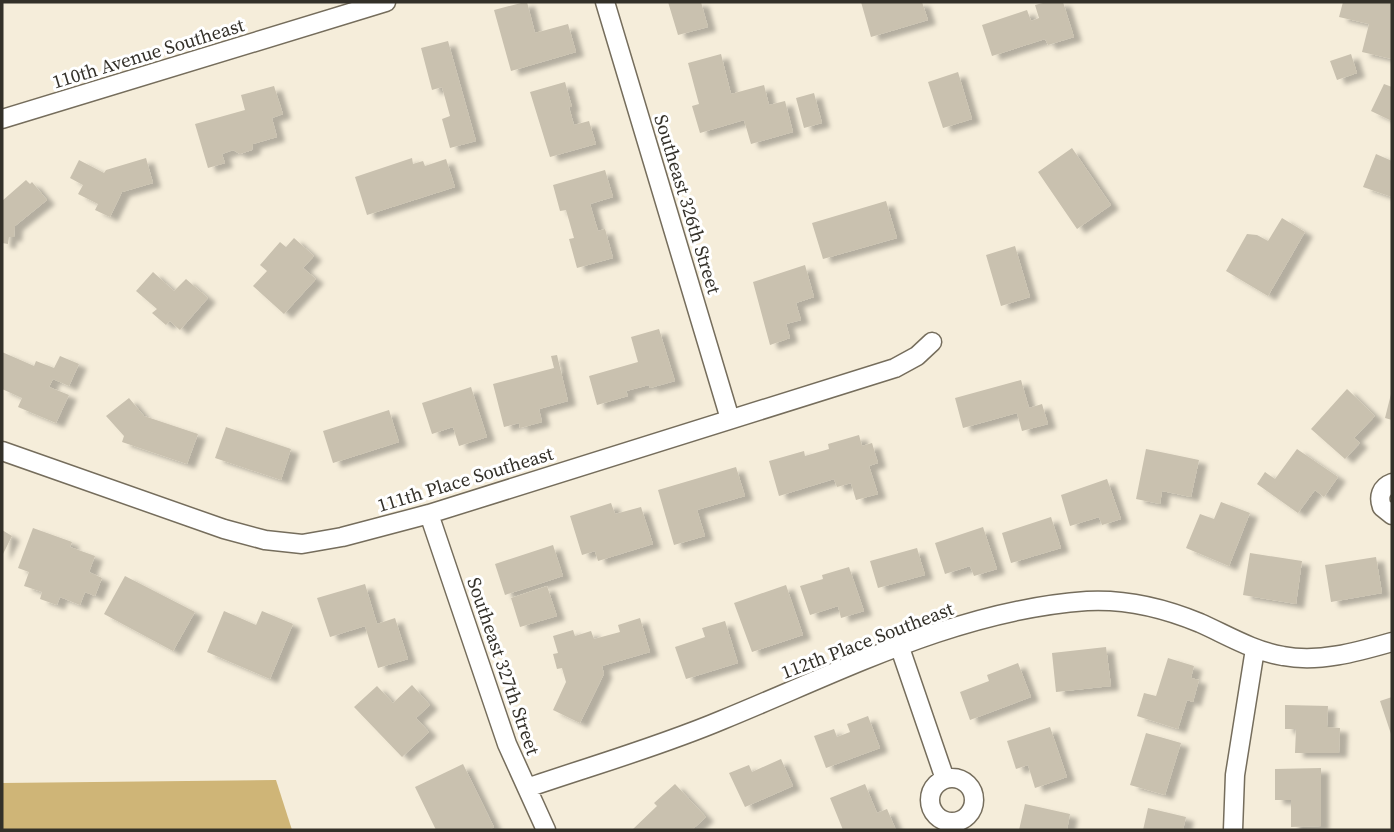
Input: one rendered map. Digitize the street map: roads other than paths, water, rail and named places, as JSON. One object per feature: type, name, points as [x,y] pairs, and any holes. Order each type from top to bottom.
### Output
[{"type":"street","name":"110th Avenue Southeast","points":[[2,120],[386,2]]},
{"type":"street","name":"Southeast 326th Street","points":[[606,2],[730,419]]},
{"type":"street","name":"111th Place Southeast","points":[[2,451],[224,529],[279,543],[302,544],[342,537],[429,514],[895,368],[917,356],[932,342]]},
{"type":"street","points":[[1392,483],[1384,487],[1380,497],[1382,507],[1392,515]]},
{"type":"street","name":"Southeast 327th Street","points":[[429,514],[507,744],[547,830]]},
{"type":"street","name":"112th Place Southeast","points":[[527,788],[718,722],[899,645],[1025,609],[1105,601],[1143,605],[1201,623],[1255,649],[1285,657],[1308,658],[1352,653],[1392,642]]},
{"type":"street","points":[[899,645],[944,779]]},
{"type":"street","points":[[1233,830],[1235,775],[1255,649]]}]
